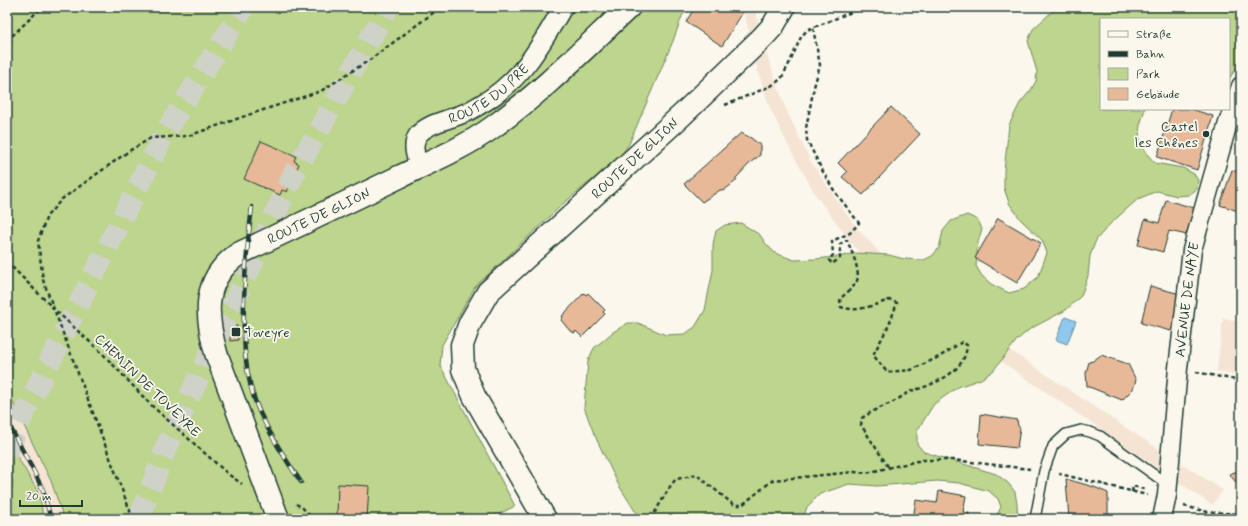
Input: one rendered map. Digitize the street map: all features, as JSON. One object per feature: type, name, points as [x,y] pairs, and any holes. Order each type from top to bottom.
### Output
[{"type":"street","name":"ROUTE DU PRÉ","points":[[419,167],[414,146],[418,135],[434,125],[478,106],[499,92],[528,64],[563,7]]},
{"type":"street","name":"ROUTE DE GLION","points":[[278,519],[213,342],[209,314],[210,297],[213,284],[219,272],[229,260],[240,253],[464,145],[492,128],[554,78],[629,7]]},
{"type":"street","name":"ROUTE DE GLION","points":[[545,519],[474,396],[463,369],[462,345],[470,323],[488,292],[734,66],[772,26],[784,7]]},
{"type":"street","name":"AVENUE DE NAYE","points":[[1162,519],[1167,495],[1178,368],[1192,250],[1228,124],[1241,86]]},
{"type":"lane","points":[[1035,519],[1044,471],[1053,446],[1066,434],[1081,430],[1100,436],[1167,484]]},
{"type":"path","points":[[7,49],[13,35],[42,7]]},
{"type":"path","points":[[133,519],[43,280],[38,241],[47,216],[62,199],[129,151],[151,138],[188,136],[321,91],[371,59],[441,7]]},
{"type":"path","points":[[760,90],[771,86],[781,79],[801,37],[807,30],[864,7]]},
{"type":"path","points":[[813,28],[820,66],[814,87],[806,128],[807,140],[835,192],[859,223],[850,233],[832,242],[833,255],[829,260],[832,264],[840,258],[840,244],[847,240],[855,260],[858,277],[856,283],[840,299],[842,307],[858,310],[889,300],[897,304],[889,325],[872,355],[887,372],[911,370],[939,357],[962,342],[967,345],[967,353],[958,368],[947,376],[929,385],[911,391],[894,402],[872,411],[862,418],[862,425],[889,468]]},
{"type":"path","points":[[7,132],[9,153],[7,156]]},
{"type":"path","name":"CHEMIN DE TOVEYRE","points":[[7,262],[55,310],[102,353],[151,405],[228,474]]},
{"type":"path","points":[[1178,368],[1241,381]]},
{"type":"path","points":[[651,519],[676,479],[697,475],[734,505],[742,505],[773,480],[854,472],[866,473],[922,460],[953,460],[1044,471]]},
{"type":"path","points":[[1060,474],[1153,497]]},
{"type":"path","points":[[1182,505],[1208,512],[1241,514]]},
{"type":"shaded area","points":[[743,7],[754,7],[767,55],[785,107],[810,160],[842,208],[859,230],[890,264],[929,296],[1129,430],[1223,490],[1212,505],[987,352],[862,257],[817,197],[792,153],[769,106],[757,68]]},
{"type":"shaded area","points":[[1223,318],[1241,322],[1241,377],[1217,371]]},
{"type":"shaded area","points":[[7,391],[51,481],[64,519],[43,519],[41,503],[30,477],[7,439]]},
{"type":"green space","points":[[7,7],[647,7],[655,11],[664,7],[690,7],[682,16],[673,41],[629,144],[620,157],[564,203],[475,287],[442,345],[440,365],[515,506],[489,519],[64,519],[51,481],[7,391]]},
{"type":"green space","points":[[1057,7],[1229,7],[1241,23],[1241,61],[1230,78],[1230,18],[1100,18],[1100,110],[1145,110],[1140,125],[1139,137],[1147,154],[1155,163],[1183,168],[1194,174],[1198,180],[1197,189],[1189,195],[1177,196],[1157,191],[1138,199],[1110,224],[1096,240],[1090,256],[1088,276],[1081,296],[1066,310],[1030,329],[1017,340],[993,371],[981,379],[958,387],[934,404],[917,431],[917,444],[924,452],[996,474],[1008,483],[1015,492],[1018,519],[995,519],[1001,507],[998,499],[989,491],[959,483],[937,481],[877,486],[849,484],[820,494],[807,507],[803,519],[645,519],[635,511],[618,484],[594,434],[584,407],[588,361],[594,348],[613,332],[628,323],[638,323],[666,335],[685,334],[695,327],[705,310],[713,270],[713,244],[716,231],[725,225],[741,223],[760,235],[775,253],[794,260],[843,256],[855,253],[889,255],[904,259],[924,260],[932,256],[939,248],[943,231],[951,221],[967,215],[978,220],[982,229],[978,242],[976,266],[982,276],[991,284],[1009,293],[1024,289],[1038,277],[1047,253],[1042,240],[1021,220],[1009,203],[1004,188],[1004,171],[1009,125],[1020,103],[1031,90],[1036,81],[1037,72],[1028,41],[1033,29]]},
{"type":"green space","points":[[7,439],[37,490],[41,503],[43,519],[7,519],[7,493],[12,488],[13,480],[7,475]]},
{"type":"water","points":[[1065,317],[1076,321],[1067,344],[1056,340]]},
{"type":"building","points":[[695,7],[742,7],[745,9],[722,46],[686,22]]},
{"type":"building","points":[[891,107],[920,134],[863,195],[842,177],[847,172],[838,163]]},
{"type":"building","points":[[1172,110],[1194,110],[1213,116],[1197,170],[1157,157]]},
{"type":"building","points":[[741,133],[760,145],[760,155],[736,178],[736,181],[723,191],[720,190],[702,202],[684,184]]},
{"type":"building","points":[[261,141],[296,156],[294,161],[299,164],[287,192],[282,190],[280,195],[244,179]]},
{"type":"building","points":[[1232,170],[1241,173],[1241,212],[1220,205]]},
{"type":"building","points":[[1166,200],[1194,208],[1187,235],[1169,231],[1163,252],[1138,245],[1145,219],[1159,223]]},
{"type":"building","points":[[998,218],[1041,243],[1017,283],[975,258]]},
{"type":"building","points":[[1150,286],[1180,294],[1171,331],[1141,323]]},
{"type":"building","points":[[584,293],[586,295],[588,293],[605,310],[603,312],[605,314],[582,337],[576,331],[575,333],[570,331],[561,320],[563,317],[562,316]]},
{"type":"building","points":[[229,326],[237,326],[238,340],[230,341]]},
{"type":"building","points":[[1101,355],[1128,364],[1136,380],[1133,389],[1122,400],[1087,386],[1086,373],[1089,362]]},
{"type":"building","points":[[981,414],[1017,420],[1020,428],[1017,448],[979,444]]},
{"type":"building","points":[[1241,470],[1241,488],[1229,474]]},
{"type":"building","points":[[1066,479],[1094,487],[1108,493],[1108,519],[1069,519]]},
{"type":"building","points":[[338,484],[369,486],[367,519],[337,518]]},
{"type":"building","points":[[939,491],[966,496],[963,512],[969,513],[968,519],[913,519],[916,500],[937,503]]},
{"type":"tunnel","points":[[7,454],[18,425],[165,133],[244,7]]},
{"type":"tunnel","points":[[139,519],[167,445],[294,174],[388,7]]},
{"type":"railway","points":[[252,207],[244,301],[244,343],[247,371],[259,411],[278,447],[301,482]]},
{"type":"railway","points":[[7,421],[43,490],[51,519]]},
{"type":"place","name":"Castel les Chênes","points":[[1206,134]]},
{"type":"place","name":"Toveyre","points":[[236,332]]}]
